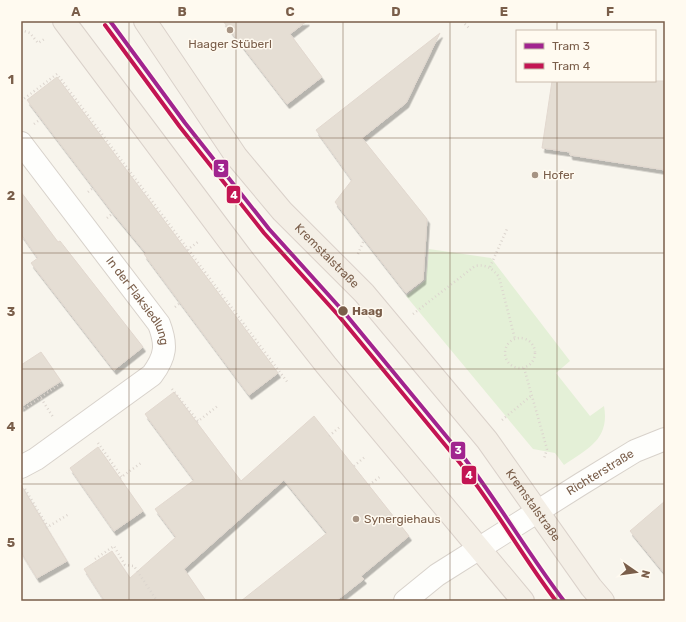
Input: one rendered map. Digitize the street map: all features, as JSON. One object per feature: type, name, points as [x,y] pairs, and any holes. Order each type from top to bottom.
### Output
[{"type":"main road","points":[[64,21],[241,257],[326,365],[524,601]]},
{"type":"main road","name":"Kremstalstraße","points":[[152,23],[236,156],[248,172],[282,212],[364,293],[488,440],[591,587],[603,601]]},
{"type":"street","name":"In der Flaksiedlung","points":[[21,143],[159,324],[163,335],[165,350],[160,363],[152,375],[36,459],[21,467]]},
{"type":"street","name":"Richterstraße","points":[[405,601],[437,575],[479,548],[635,451],[665,439]]},
{"type":"path","points":[[462,21],[470,29]]},
{"type":"path","points":[[21,30],[30,34],[38,43],[48,37]]},
{"type":"path","points":[[21,101],[57,74],[288,383]]},
{"type":"path","points":[[490,267],[506,229]]},
{"type":"path","points":[[358,255],[364,240]]},
{"type":"path","points":[[188,250],[198,242]]},
{"type":"path","points":[[412,314],[475,266],[483,264],[490,267],[498,277],[515,339]]},
{"type":"path","points":[[523,338],[531,342],[534,348],[534,357],[530,364],[524,368],[515,367],[509,363],[505,355],[506,347],[515,339],[523,338]]},
{"type":"path","points":[[524,368],[547,449],[544,459]]},
{"type":"path","points":[[155,371],[164,378],[197,422],[219,405]]},
{"type":"path","points":[[21,411],[61,383]]},
{"type":"path","points":[[501,421],[532,395]]},
{"type":"path","points":[[40,397],[56,421]]},
{"type":"path","points":[[85,424],[121,478],[141,463]]},
{"type":"path","points":[[330,436],[341,426]]},
{"type":"path","points":[[354,466],[366,456]]},
{"type":"path","points":[[369,486],[381,476]]},
{"type":"path","points":[[25,488],[47,527],[69,514]]},
{"type":"path","points":[[96,559],[114,546],[125,565],[134,566],[157,601]]},
{"type":"green space","points":[[429,249],[491,258],[570,361],[556,373],[590,416],[604,406],[604,427],[595,442],[589,448],[564,465],[555,453],[533,449],[406,296],[426,280]]},
{"type":"building","points":[[223,21],[307,21],[290,34],[322,77],[287,104]]},
{"type":"building","points":[[440,33],[406,103],[362,138],[427,219],[423,280],[406,293],[335,202],[352,180],[316,130]]},
{"type":"building","points":[[57,77],[278,373],[249,395],[144,254],[146,253],[113,213],[27,100]]},
{"type":"building","points":[[665,81],[665,170],[570,155],[570,152],[542,148],[552,82]]},
{"type":"building","points":[[21,192],[58,242],[60,241],[143,347],[114,370],[31,263],[38,258],[21,234]]},
{"type":"building","points":[[41,352],[61,381],[21,407],[21,365]]},
{"type":"building","name":"Synergiehaus","points":[[174,392],[241,481],[314,416],[409,536],[361,576],[364,579],[336,601],[241,601],[327,533],[284,480],[184,569],[206,601],[103,601],[104,600],[84,569],[112,551],[130,578],[176,537],[155,509],[194,480],[145,414]]},
{"type":"building","points":[[98,447],[143,511],[114,531],[70,468]]},
{"type":"building","points":[[21,485],[67,561],[37,578],[21,552]]},
{"type":"building","points":[[665,501],[665,574],[630,531]]},
{"type":"tram line","name":"3","points":[[110,21],[185,123],[269,229],[343,311],[465,459],[564,601]]},
{"type":"tram line","name":"4","points":[[105,25],[180,127],[264,233],[338,315],[460,463],[556,601]]},
{"type":"place","name":"Haager Stüberl","points":[[230,30]]},
{"type":"place","name":"Hofer","points":[[535,175]]},
{"type":"place","name":"Haag","points":[[343,311]]},
{"type":"place","name":"Synergiehaus","points":[[356,519]]}]
